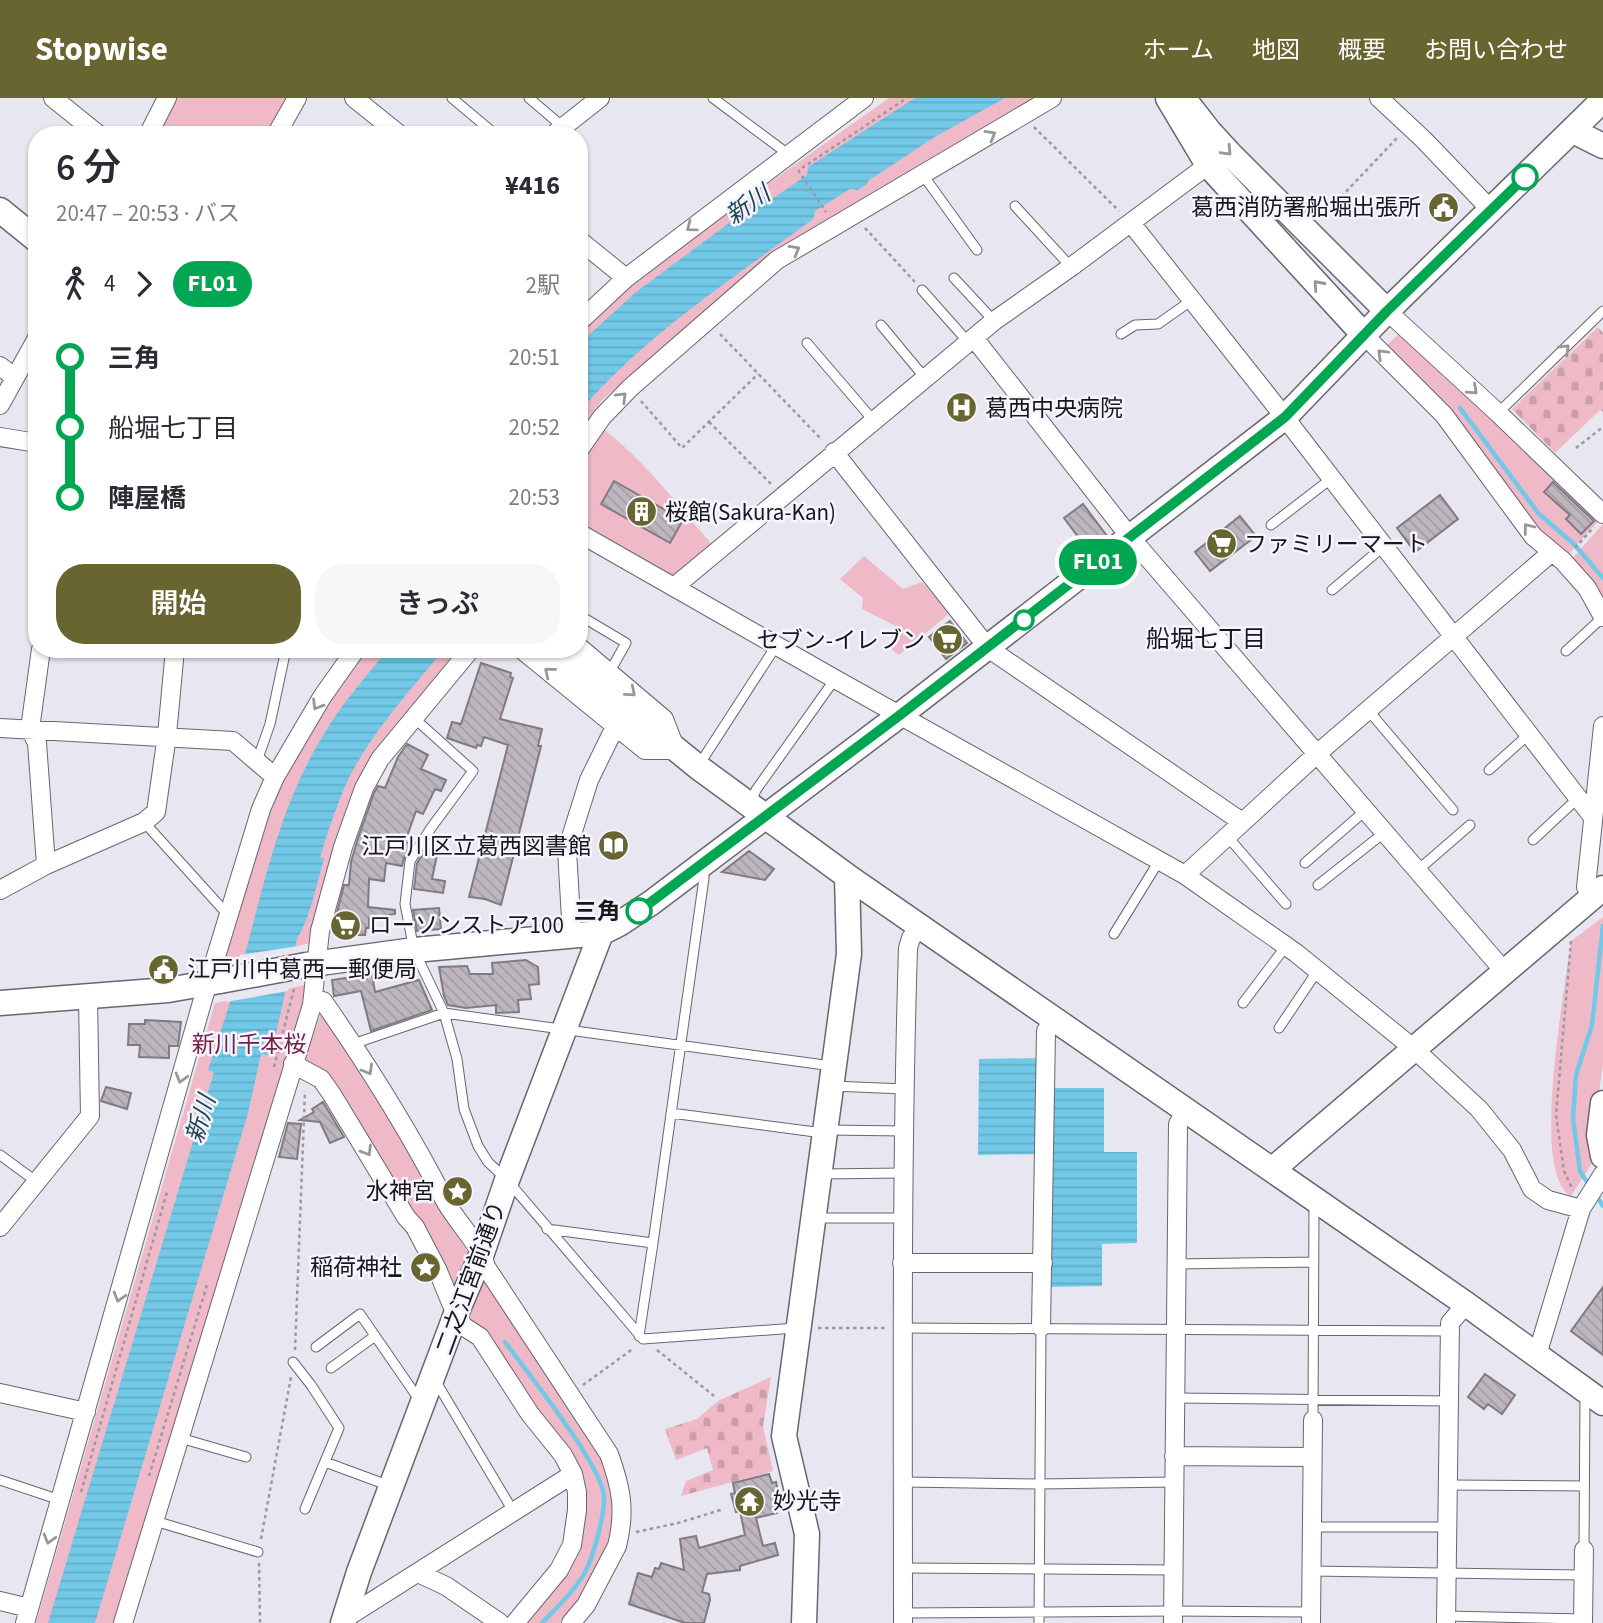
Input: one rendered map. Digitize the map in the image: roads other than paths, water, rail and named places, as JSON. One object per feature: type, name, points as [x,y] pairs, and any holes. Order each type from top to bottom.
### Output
[{"type":"street","points":[[53,98],[88,126]]},
{"type":"street","points":[[153,126],[167,98]]},
{"type":"street","points":[[281,126],[297,98]]},
{"type":"street","points":[[354,98],[389,126]]},
{"type":"street","points":[[564,126],[600,98]]},
{"type":"street","points":[[588,314],[626,278],[864,98]]},
{"type":"street","points":[[588,437],[602,417],[630,388],[777,260],[1052,98]]},
{"type":"street","points":[[1168,98],[1208,165],[1364,335],[1444,415],[1533,536],[1557,556],[1587,588],[1603,617]]},
{"type":"street","points":[[1184,98],[1224,147],[1387,311],[1498,413],[1599,520]]},
{"type":"street","points":[[1379,98],[1491,210]]},
{"type":"street","points":[[0,1003],[168,990],[306,971],[414,950],[601,933],[619,924],[651,903],[703,862],[757,811],[900,715],[1285,417],[1387,311],[1603,100]]},
{"type":"street","points":[[1573,131],[1603,146]]},
{"type":"street","points":[[674,587],[994,321],[1208,165]]},
{"type":"street","points":[[0,210],[28,233]]},
{"type":"street","points":[[1131,223],[1285,417],[1592,816]]},
{"type":"street","points":[[588,247],[626,278]]},
{"type":"street","points":[[971,340],[1130,537],[1504,971]]},
{"type":"street","points":[[0,405],[7,372],[28,348]]},
{"type":"street","points":[[0,437],[28,442]]},
{"type":"street","points":[[834,452],[988,648],[1242,822]]},
{"type":"street","points":[[588,538],[835,680],[1185,875],[1318,970],[1413,1048],[1479,1110],[1512,1150],[1532,1189],[1548,1200],[1581,1209]]},
{"type":"street","points":[[1185,875],[1318,754],[1454,636],[1557,556]]},
{"type":"street","points":[[588,655],[664,719],[677,750]]},
{"type":"street","points":[[40,658],[30,729],[37,743],[46,865]]},
{"type":"street","points":[[0,890],[46,865],[144,822],[156,811],[174,658]]},
{"type":"street","points":[[0,1601],[27,1616],[214,982],[228,915],[261,809],[275,777],[322,697],[350,658]]},
{"type":"street","points":[[123,1623],[313,999],[306,971],[364,788],[380,759],[464,658]]},
{"type":"street","points":[[532,658],[645,750],[677,750]]},
{"type":"street","points":[[564,658],[698,767],[847,876],[1273,1169],[1594,1397]]},
{"type":"street","points":[[1273,1169],[1598,892],[1586,887],[1603,726]]},
{"type":"street","points":[[572,936],[567,850],[590,780],[615,727]]},
{"type":"street","points":[[0,728],[167,735],[233,741],[275,777]]},
{"type":"street","points":[[804,1623],[807,1534],[784,1436],[849,954],[847,876]]},
{"type":"street","points":[[903,1618],[904,1089],[908,948],[911,938],[920,927]]},
{"type":"street","name":"二之江宮前通り","points":[[342,1622],[601,933]]},
{"type":"street","points":[[0,1227],[90,1116],[88,997]]},
{"type":"street","points":[[313,999],[323,1001],[353,1044],[444,1198],[472,1243],[482,1253],[486,1268],[609,1454],[619,1481],[623,1503],[617,1546],[586,1605],[570,1623]]},
{"type":"street","points":[[1041,1327],[1046,1031],[1053,1020]]},
{"type":"street","points":[[293,1063],[321,1079],[331,1093],[406,1217],[415,1227],[463,1326],[480,1337],[530,1414],[563,1455],[573,1474],[577,1510],[572,1545],[559,1570],[515,1623]]},
{"type":"street","points":[[1603,1103],[1599,1135],[1603,1156]]},
{"type":"street","points":[[1173,1617],[1178,1124],[1186,1111]]},
{"type":"street","points":[[1537,1355],[1581,1209],[1603,1174]]},
{"type":"street","points":[[902,1263],[1043,1263]]},
{"type":"street","points":[[1446,1619],[1450,1323],[1466,1304]]},
{"type":"street","points":[[0,1393],[86,1412]]},
{"type":"street","points":[[1311,1618],[1313,1420]]},
{"type":"street","points":[[1174,1456],[1312,1457]]},
{"type":"street","points":[[342,1622],[573,1474]]},
{"type":"street","points":[[1583,1621],[1584,1550]]},
{"type":"street","points":[[418,1573],[446,1586],[500,1623]]},
{"type":"lane","points":[[452,98],[485,126]]},
{"type":"lane","points":[[529,98],[554,126]]},
{"type":"lane","points":[[713,98],[788,154]]},
{"type":"lane","points":[[923,175],[977,250]]},
{"type":"lane","points":[[1015,206],[1071,267]]},
{"type":"lane","points":[[954,278],[994,321]]},
{"type":"lane","points":[[922,290],[971,340]]},
{"type":"lane","points":[[1121,334],[1135,325],[1158,324],[1192,300]]},
{"type":"lane","points":[[1498,413],[1603,311]]},
{"type":"lane","points":[[880,325],[925,378]]},
{"type":"lane","points":[[807,343],[873,420]]},
{"type":"lane","points":[[1271,524],[1332,478]]},
{"type":"lane","points":[[1332,590],[1384,546]]},
{"type":"lane","points":[[1566,651],[1603,617]]},
{"type":"lane","points":[[588,620],[626,643],[609,673]]},
{"type":"lane","points":[[698,767],[776,646]]},
{"type":"lane","points":[[257,761],[270,724],[284,658]]},
{"type":"lane","points":[[757,811],[756,790],[835,680]]},
{"type":"lane","points":[[1368,710],[1453,810]]},
{"type":"lane","points":[[414,718],[473,771],[410,861],[405,904],[414,950],[444,1013],[457,1059],[464,1109],[488,1162],[507,1180],[641,1337]]},
{"type":"lane","points":[[1489,770],[1529,734]]},
{"type":"lane","points":[[1533,841],[1578,798]]},
{"type":"lane","points":[[1305,863],[1366,810]]},
{"type":"lane","points":[[144,822],[228,915]]},
{"type":"lane","points":[[1418,870],[1470,825]]},
{"type":"lane","points":[[1318,886],[1385,832]]},
{"type":"lane","points":[[1227,836],[1286,904]]},
{"type":"lane","points":[[1114,934],[1159,860]]},
{"type":"lane","points":[[641,1337],[704,878],[703,862]]},
{"type":"lane","points":[[1243,1003],[1286,946]]},
{"type":"lane","points":[[1279,1028],[1318,970]]},
{"type":"lane","points":[[353,1044],[444,1013],[680,1046],[904,1089]]},
{"type":"lane","points":[[671,1113],[825,1132],[904,1131]]},
{"type":"lane","points":[[0,1155],[37,1182]]},
{"type":"lane","points":[[818,1174],[903,1173]]},
{"type":"lane","points":[[1313,1420],[1314,1198]]},
{"type":"lane","points":[[813,1218],[903,1218]]},
{"type":"lane","points":[[547,1229],[653,1243]]},
{"type":"lane","points":[[1176,1264],[1314,1262]]},
{"type":"lane","points":[[316,1347],[360,1314],[423,1405]]},
{"type":"lane","points":[[1039,1623],[1041,1327]]},
{"type":"lane","points":[[641,1337],[797,1328]]},
{"type":"lane","points":[[902,1328],[1450,1331]]},
{"type":"lane","points":[[331,1368],[375,1336]]},
{"type":"lane","points":[[293,1362],[312,1385],[339,1428],[304,1509]]},
{"type":"lane","points":[[434,1378],[513,1511]]},
{"type":"lane","points":[[1584,1550],[1584,1486],[1594,1397]]},
{"type":"lane","points":[[1175,1398],[1449,1402]]},
{"type":"lane","points":[[180,1438],[246,1457]]},
{"type":"lane","points":[[325,1462],[391,1487]]},
{"type":"lane","points":[[0,1480],[61,1500]]},
{"type":"lane","points":[[904,1482],[1174,1482]]},
{"type":"lane","points":[[1448,1485],[1584,1486]]},
{"type":"lane","points":[[155,1521],[258,1552]]},
{"type":"lane","points":[[1312,1527],[1447,1527]]},
{"type":"lane","points":[[903,1567],[1173,1570]]},
{"type":"lane","points":[[1312,1571],[1583,1575]]},
{"type":"lane","points":[[903,1618],[1039,1612],[1311,1618]]},
{"type":"lane","points":[[1446,1619],[1583,1621]]},
{"type":"water","points":[[915,98],[1005,98],[933,138],[858,190],[850,189],[815,211],[813,219],[661,333],[588,402],[588,336],[636,292],[764,197],[772,199],[807,175],[808,167]]},
{"type":"water","name":"新川","points":[[381,658],[437,658],[370,742],[341,796],[320,857],[324,859],[313,900],[297,939],[271,1056],[261,1054],[248,1113],[95,1623],[48,1623],[214,1072],[208,1070],[242,964],[280,828],[311,757],[346,701]]},
{"type":"water","points":[[1040,1058],[1039,1154],[978,1155],[979,1059]]},
{"type":"water","points":[[1050,1088],[1104,1088],[1104,1152],[1137,1152],[1137,1243],[1102,1244],[1102,1286],[1046,1287]]},
{"type":"waterway","points":[[1460,408],[1539,514],[1574,544],[1603,578]]},
{"type":"waterway","points":[[1589,1185],[1580,1171],[1573,1118],[1576,1075],[1592,1025],[1603,926]]},
{"type":"waterway","points":[[1596,1195],[1603,1206]]},
{"type":"waterway","points":[[505,1342],[577,1441],[600,1481],[604,1496],[595,1547],[584,1574],[565,1600],[542,1623]]},
{"type":"place","name":"葛西消防署船堀出張所","points":[[1444,207]]},
{"type":"place","name":"葛西中央病院","points":[[962,408]]},
{"type":"place","name":"桜館(Sakura-Kan)","points":[[642,512]]},
{"type":"place","name":"ファミリーマート","points":[[1221,544]]},
{"type":"place","name":"セブン-イレブン","points":[[948,640]]},
{"type":"place","name":"江戸川区立葛西図書館","points":[[614,846]]},
{"type":"place","name":"三角","points":[[639,911]]},
{"type":"place","name":"ローソンストア100","points":[[346,925]]},
{"type":"place","name":"江戸川中葛西一郵便局","points":[[164,969]]},
{"type":"place","name":"水神宮","points":[[458,1191]]},
{"type":"place","name":"稲荷神社","points":[[425,1267]]},
{"type":"place","name":"妙光寺","points":[[750,1501]]},
{"type":"district","name":"船堀七丁目","points":[[1206,639]]},
{"type":"park label","name":"新川千本桜","points":[[249,1044]]}]
